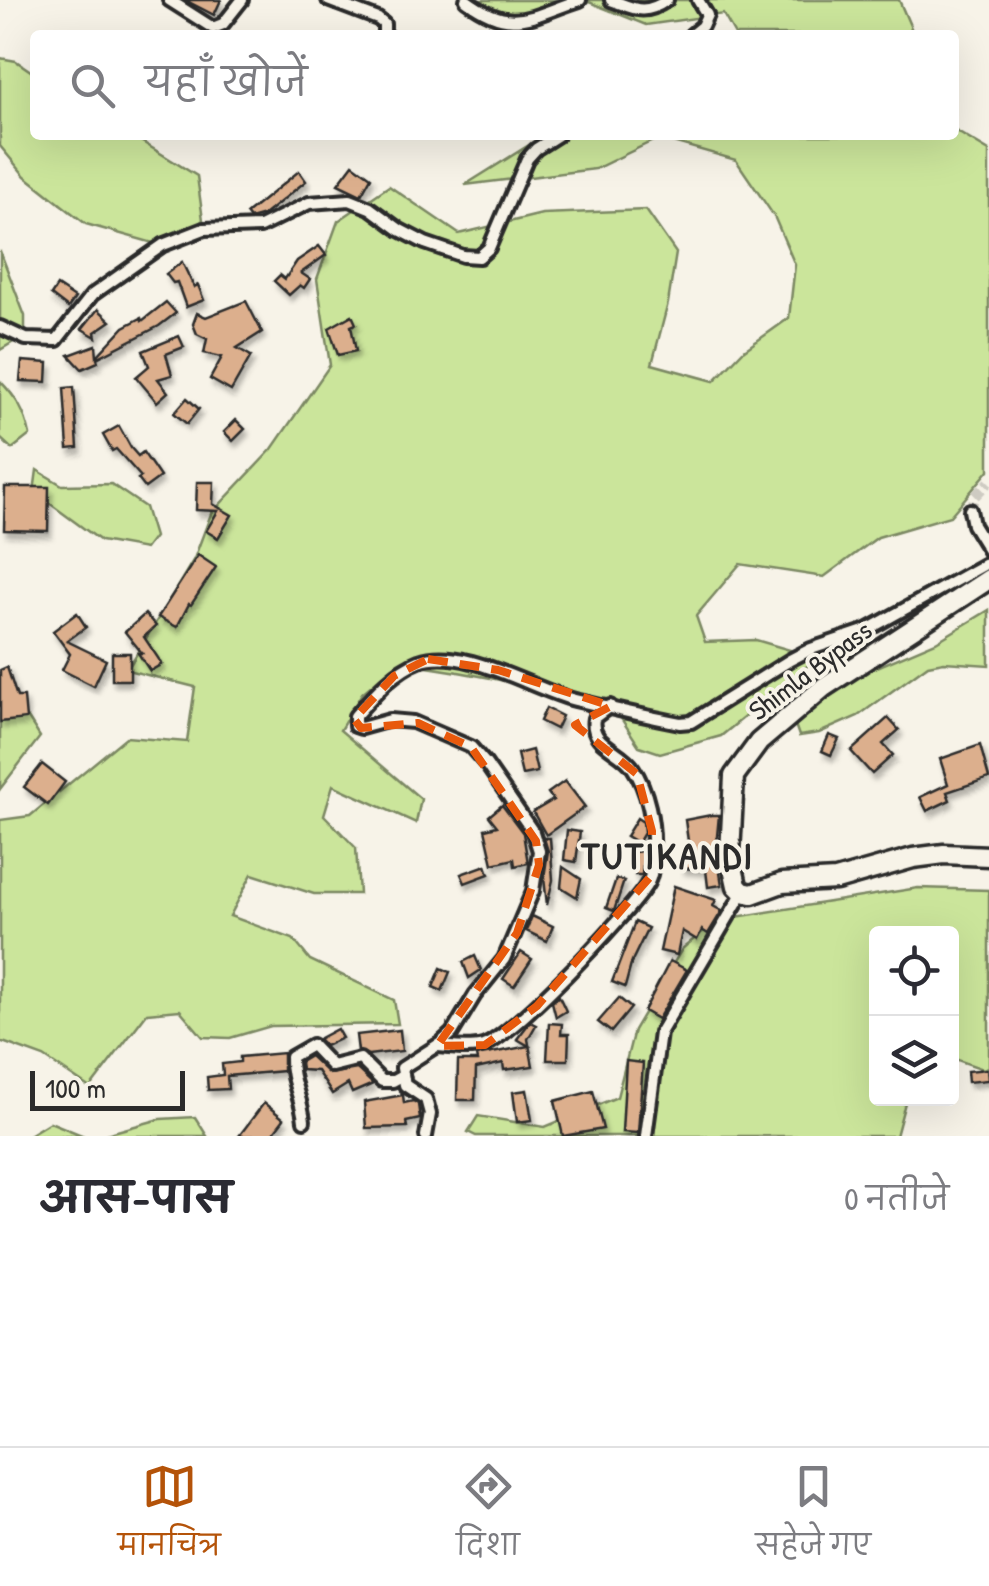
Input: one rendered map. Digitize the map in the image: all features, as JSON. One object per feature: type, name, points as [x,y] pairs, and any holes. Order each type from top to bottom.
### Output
[{"type":"highway","name":"Shimla Bypass","points":[[743,892],[733,876],[730,854],[732,788],[739,765],[759,742],[824,686],[989,579]]},
{"type":"highway","points":[[743,892],[757,893],[782,883],[836,880],[913,858],[944,854],[989,856]]},
{"type":"street","points":[[169,0],[213,28],[223,24],[242,0]]},
{"type":"street","points":[[328,0],[378,18],[384,30]]},
{"type":"street","points":[[466,0],[490,16],[509,22],[580,0]]},
{"type":"street","points":[[611,0],[638,12],[653,10],[667,0]]},
{"type":"street","points":[[696,30],[704,22],[701,4]]},
{"type":"street","points":[[0,327],[26,339],[56,340],[92,295],[163,246],[204,229],[260,227],[300,207],[326,200],[350,200],[409,236],[454,254],[479,257],[489,248],[531,154],[551,140]]},
{"type":"street","points":[[970,510],[972,525],[989,551]]},
{"type":"street","points":[[426,1136],[430,1114],[426,1100],[405,1085],[405,1064],[438,1046],[460,1023],[504,959],[533,891],[538,865],[536,841],[471,747],[406,720],[356,727],[355,716],[394,676],[428,659],[498,670],[568,698],[691,722],[800,654],[867,630],[989,562]]},
{"type":"street","points":[[438,1046],[480,1047],[538,1006],[604,936],[649,880],[654,845],[643,790],[630,763],[600,741],[593,730],[594,718],[611,706]]},
{"type":"street","points":[[646,1136],[660,1032],[743,892]]},
{"type":"street","points":[[304,1121],[302,1100],[292,1077],[291,1057],[312,1045],[332,1066],[360,1059],[382,1081],[402,1076]]},
{"type":"highlighted area","points":[[428,659],[498,670],[611,706],[575,725],[637,774],[652,831],[651,876],[537,1006],[485,1045],[437,1046],[517,933],[539,865],[536,841],[471,747],[418,723],[361,728],[354,719],[394,676]]},
{"type":"green space","points":[[464,0],[899,0],[912,30],[732,30],[723,14],[646,25],[589,2],[561,13],[501,18]]},
{"type":"green space","points":[[0,58],[16,61],[30,71],[30,140],[139,140],[197,176],[203,220],[190,233],[153,243],[86,224],[25,176],[0,146]]},
{"type":"green space","points":[[959,133],[989,151],[989,470],[950,516],[878,537],[824,577],[740,564],[696,616],[705,642],[756,640],[817,658],[721,736],[660,753],[639,746],[615,709],[507,681],[398,663],[362,693],[340,730],[421,799],[416,823],[333,785],[324,815],[356,848],[359,894],[314,894],[252,874],[230,916],[293,939],[310,960],[394,1000],[398,1024],[271,1026],[230,1038],[203,1037],[180,1010],[147,1013],[90,1088],[44,1057],[0,1041],[0,820],[30,816],[126,737],[187,742],[195,687],[127,670],[194,559],[211,514],[272,449],[330,365],[317,279],[338,221],[389,186],[459,234],[542,214],[646,210],[676,253],[652,364],[714,381],[743,351],[789,318],[795,265],[774,216],[736,160],[666,140],[959,140]]},
{"type":"green space","points":[[537,140],[655,140],[595,169],[465,185]]},
{"type":"green space","points":[[0,251],[25,316],[25,335],[0,350]]},
{"type":"green space","points":[[0,381],[20,406],[30,435],[12,449],[0,438]]},
{"type":"green space","points":[[37,470],[62,485],[111,484],[145,507],[154,537],[145,549],[101,541],[34,492]]},
{"type":"green space","points":[[989,610],[989,665],[928,665],[858,716],[819,733],[799,736],[793,719],[837,684],[936,642]]},
{"type":"green space","points":[[0,713],[28,718],[40,737],[0,789]]},
{"type":"green space","points":[[918,888],[989,890],[989,1067],[983,1069],[959,1060],[959,926],[869,926],[869,1106],[904,1106],[896,1136],[476,1136],[468,1132],[478,1116],[545,1127],[617,1097],[634,1030],[682,949],[717,920]]},
{"type":"green space","points":[[195,1117],[207,1136],[99,1136],[160,1119]]},
{"type":"green space","points":[[50,1122],[84,1136],[27,1136]]},
{"type":"building","points":[[185,0],[221,0],[214,15]]},
{"type":"building","points":[[353,164],[371,177],[361,195],[338,184]]},
{"type":"building","points":[[299,171],[306,181],[264,215],[250,219],[246,214]]},
{"type":"building","points":[[319,246],[326,255],[301,273],[310,279],[304,288],[300,285],[289,295],[274,281],[280,275],[285,279],[297,261]]},
{"type":"building","points":[[182,262],[204,300],[186,307],[177,282],[173,283],[166,274]]},
{"type":"building","points":[[57,286],[75,298],[68,308],[51,295]]},
{"type":"building","points":[[246,301],[262,332],[237,348],[251,356],[231,391],[210,379],[222,357],[204,353],[207,339],[197,334],[193,324],[197,313],[206,317]]},
{"type":"building","points":[[166,302],[176,313],[97,358],[98,362],[82,369],[69,355],[96,345],[97,356],[124,327],[141,318],[142,321]]},
{"type":"building","points":[[98,309],[111,321],[95,332],[96,337],[82,329]]},
{"type":"building","points":[[352,315],[356,351],[338,355],[329,328]]},
{"type":"building","points":[[179,336],[184,347],[166,354],[172,375],[158,379],[168,392],[157,402],[136,377],[149,366],[143,351]]},
{"type":"building","points":[[22,361],[48,363],[47,382],[20,381]]},
{"type":"building","points":[[74,387],[78,448],[68,449],[64,388]]},
{"type":"building","points":[[187,398],[199,409],[187,424],[174,413]]},
{"type":"building","points":[[236,420],[245,429],[233,441],[224,432]]},
{"type":"building","points":[[119,426],[131,448],[138,456],[143,452],[160,477],[145,488],[138,479],[141,477],[116,449],[112,451],[103,435]]},
{"type":"building","points":[[197,482],[214,482],[213,504],[232,515],[218,538],[206,531],[218,511],[196,510]]},
{"type":"building","points":[[5,487],[49,487],[48,531],[4,530]]},
{"type":"building","points":[[198,555],[216,567],[177,627],[158,617]]},
{"type":"building","points":[[77,613],[86,627],[67,641],[106,660],[94,686],[62,670],[70,654],[53,631]]},
{"type":"building","points":[[145,614],[156,626],[144,637],[162,664],[150,671],[125,632]]},
{"type":"building","points":[[112,653],[130,653],[130,680],[112,680]]},
{"type":"building","points":[[7,667],[17,697],[24,697],[26,719],[0,722],[0,670]]},
{"type":"building","points":[[546,708],[562,716],[556,729],[540,721]]},
{"type":"building","points":[[888,718],[899,730],[883,744],[893,755],[872,774],[851,751]]},
{"type":"building","points":[[829,735],[839,739],[831,755],[822,751]]},
{"type":"building","points":[[980,745],[989,778],[947,792],[950,800],[927,811],[920,797],[948,784],[940,759]]},
{"type":"building","points":[[532,750],[537,772],[522,775],[517,754]]},
{"type":"building","points":[[42,764],[65,782],[48,805],[24,787]]},
{"type":"building","points":[[565,781],[585,807],[546,835],[533,812],[553,800],[548,793]]},
{"type":"building","points":[[502,805],[523,833],[528,863],[515,866],[514,859],[493,864],[485,829],[497,826],[489,816]]},
{"type":"building","points":[[719,815],[716,847],[722,885],[708,887],[706,870],[682,868],[684,847],[689,848],[685,820]]},
{"type":"building","points":[[637,818],[643,822],[644,833],[638,843],[626,836]]},
{"type":"building","points":[[567,830],[580,832],[576,862],[564,860]]},
{"type":"building","points":[[544,838],[550,838],[553,880],[547,905],[544,878],[548,851]]},
{"type":"building","points":[[644,851],[642,875],[635,875],[633,852]]},
{"type":"building","points":[[486,865],[489,874],[465,883],[461,874]]},
{"type":"building","points":[[563,867],[581,879],[577,897],[561,887]]},
{"type":"building","points":[[616,879],[624,881],[614,911],[606,908]]},
{"type":"building","points":[[674,886],[716,900],[713,906],[722,911],[708,934],[702,930],[697,940],[682,931],[677,955],[660,951]]},
{"type":"building","points":[[532,916],[553,926],[547,941],[526,931]]},
{"type":"building","points":[[635,922],[648,928],[625,987],[612,982]]},
{"type":"building","points":[[521,952],[532,959],[514,986],[503,979]]},
{"type":"building","points":[[475,956],[481,970],[469,978],[463,962]]},
{"type":"building","points":[[670,961],[687,970],[658,1019],[644,1011]]},
{"type":"building","points":[[441,968],[450,972],[442,991],[433,987]]},
{"type":"building","points":[[559,996],[566,1011],[556,1017],[552,1002]]},
{"type":"building","points":[[619,998],[631,1008],[611,1032],[598,1022]]},
{"type":"building","points":[[530,1022],[536,1025],[528,1039],[533,1066],[504,1070],[503,1063],[476,1069],[475,1100],[457,1100],[458,1061],[477,1061],[476,1056],[529,1046],[517,1039]]},
{"type":"building","points":[[549,1023],[562,1024],[561,1034],[569,1034],[568,1060],[547,1060]]},
{"type":"building","points":[[337,1029],[342,1038],[325,1046],[318,1039]]},
{"type":"building","points":[[400,1030],[402,1051],[368,1055],[358,1051],[356,1035]]},
{"type":"building","points":[[283,1053],[283,1071],[227,1076],[228,1089],[208,1090],[207,1077],[223,1075],[222,1064],[240,1062],[240,1057]]},
{"type":"building","points":[[310,1056],[329,1074],[357,1069],[373,1084],[352,1093],[348,1084],[332,1094],[317,1071],[301,1070],[300,1062]]},
{"type":"building","points":[[626,1061],[643,1063],[638,1133],[622,1132]]},
{"type":"building","points":[[987,1069],[988,1080],[968,1082],[967,1071]]},
{"type":"building","points":[[527,1090],[532,1120],[517,1122],[513,1092]]},
{"type":"building","points":[[593,1091],[603,1129],[563,1136],[555,1101]]},
{"type":"building","points":[[403,1095],[404,1103],[418,1104],[420,1119],[406,1122],[407,1127],[366,1128],[364,1102]]},
{"type":"building","points":[[264,1103],[284,1119],[271,1136],[239,1136]]},
{"type":"tunnel","points":[[970,510],[975,496],[989,482]]},
{"type":"district","name":"TUTIKANDI","points":[[668,855]]}]
